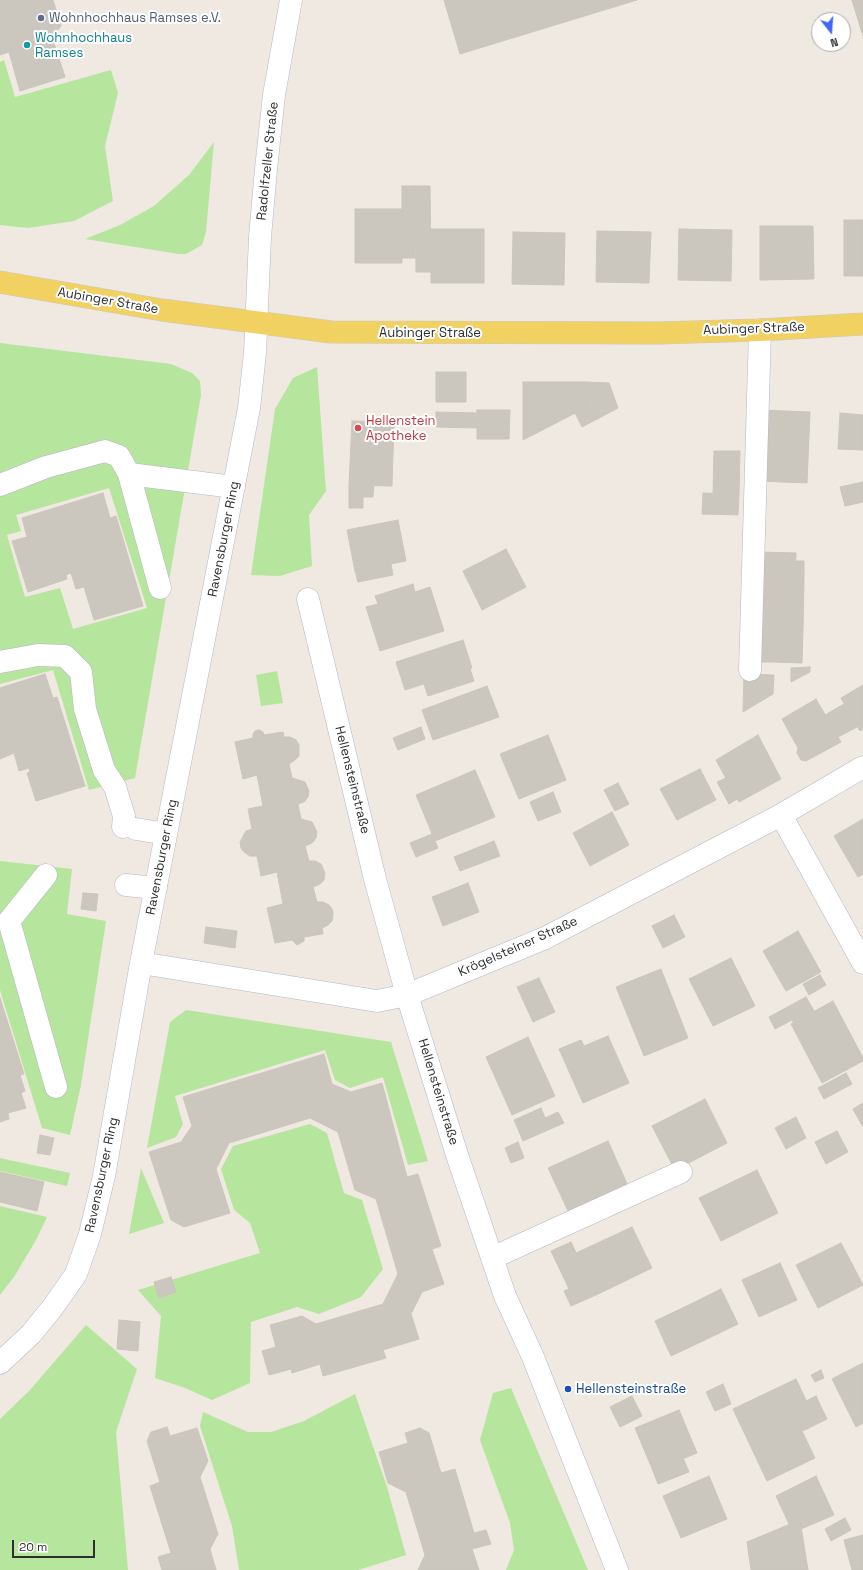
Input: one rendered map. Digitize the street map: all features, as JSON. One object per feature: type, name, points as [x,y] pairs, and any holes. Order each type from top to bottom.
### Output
[{"type":"main road","name":"Aubinger Straße","points":[[0,282],[162,310],[348,333],[659,333],[760,330],[863,324]]},
{"type":"street","name":"Radolfzeller Straße","points":[[256,322],[261,230],[274,95],[291,0]]},
{"type":"street","name":"Ravensburger Ring","points":[[0,1363],[31,1334],[53,1307],[76,1274],[90,1234],[104,1176],[141,963],[249,408],[255,353],[256,322]]},
{"type":"street","points":[[750,670],[760,330]]},
{"type":"street","points":[[0,485],[46,468],[105,451],[119,456],[129,474],[160,588]]},
{"type":"street","points":[[129,474],[234,487]]},
{"type":"street","name":"Hellensteinstraße","points":[[308,599],[375,879],[407,995],[458,1158],[505,1296],[533,1357],[617,1570]]},
{"type":"street","points":[[0,662],[38,655],[65,656],[81,672],[85,709],[104,770],[115,787],[124,816],[130,828],[166,834]]},
{"type":"street","name":"Krögelsteiner Straße","points":[[141,963],[377,1001],[407,995],[545,938],[781,815],[863,767]]},
{"type":"street","points":[[781,815],[863,963]]},
{"type":"street","points":[[46,875],[5,916],[56,1087]]},
{"type":"street","points":[[126,885],[156,888]]},
{"type":"street","points":[[492,1258],[680,1172]]},
{"type":"green space","points":[[4,60],[15,97],[111,70],[118,93],[105,146],[113,201],[74,221],[28,228],[0,225],[0,62]]},
{"type":"green space","points":[[214,142],[206,232],[202,245],[186,254],[179,254],[85,239],[120,225],[154,206],[189,175]]},
{"type":"green space","points":[[0,343],[171,364],[192,373],[200,381],[201,395],[135,778],[89,790],[53,670],[0,684]],"holes":[[[109,488],[147,608],[73,629],[60,588],[25,597],[7,535],[21,531],[16,515]]]},
{"type":"green space","points":[[317,367],[326,491],[309,515],[312,566],[280,576],[251,575],[275,409],[293,378]]},
{"type":"green space","points":[[277,671],[283,703],[261,706],[256,675]]},
{"type":"green space","points":[[0,861],[72,869],[67,914],[106,921],[81,1085],[70,1135],[42,1128],[0,990]]},
{"type":"green space","points":[[186,1010],[391,1042],[428,1161],[408,1165],[383,1077],[350,1088],[335,1080],[325,1050],[175,1096],[183,1124],[176,1137],[147,1148],[170,1022]]},
{"type":"green space","points":[[310,1124],[327,1133],[344,1193],[362,1200],[383,1269],[361,1297],[319,1314],[297,1307],[251,1322],[250,1383],[212,1400],[185,1388],[155,1378],[161,1316],[138,1290],[260,1253],[250,1223],[234,1210],[221,1169],[233,1146]]},
{"type":"green space","points":[[0,1158],[70,1173],[67,1186],[0,1171]]},
{"type":"green space","points":[[141,1168],[164,1223],[129,1234]]},
{"type":"green space","points":[[0,1206],[47,1217],[36,1240],[14,1277],[0,1295]]},
{"type":"green space","points":[[86,1325],[137,1369],[116,1432],[128,1570],[0,1570],[0,1419],[30,1390]]},
{"type":"green space","points":[[511,1388],[588,1570],[506,1570],[514,1550],[510,1523],[480,1440],[493,1393]]},
{"type":"green space","points":[[355,1394],[387,1487],[406,1555],[358,1570],[239,1570],[232,1526],[200,1426],[203,1412],[248,1432],[271,1432],[304,1421]]},
{"type":"building","name":"Wohnhochhaus Ramses","points":[[0,0],[53,0],[61,26],[52,37],[65,77],[20,91],[9,52],[0,55]]},
{"type":"building","points":[[444,0],[637,0],[460,54]]},
{"type":"building","points":[[852,0],[863,0],[863,36]]},
{"type":"building","points":[[402,186],[415,186],[415,258],[402,258]]},
{"type":"building","points":[[415,186],[430,186],[431,272],[416,272]]},
{"type":"building","points":[[355,209],[402,209],[402,263],[355,263]]},
{"type":"building","points":[[844,220],[863,220],[863,276],[844,276]]},
{"type":"building","points":[[760,226],[813,226],[814,279],[760,280]]},
{"type":"building","points":[[431,229],[484,229],[484,283],[431,283]]},
{"type":"building","points":[[679,229],[732,230],[731,281],[678,280]]},
{"type":"building","points":[[597,231],[651,232],[649,283],[596,282]]},
{"type":"building","points":[[513,232],[565,233],[564,285],[512,284]]},
{"type":"building","points":[[436,372],[466,372],[466,402],[436,402]]},
{"type":"building","points":[[523,382],[584,382],[585,408],[523,440]]},
{"type":"building","points":[[584,382],[609,383],[618,408],[582,427],[575,413],[585,408]]},
{"type":"building","points":[[477,410],[510,410],[509,439],[477,439]]},
{"type":"building","points":[[761,410],[810,412],[807,483],[759,481]]},
{"type":"building","points":[[436,412],[478,413],[477,428],[436,427]]},
{"type":"building","points":[[840,413],[863,415],[863,450],[838,449]]},
{"type":"building","points":[[352,421],[394,422],[392,486],[349,485]]},
{"type":"building","points":[[714,451],[740,451],[739,494],[713,494]]},
{"type":"building","points":[[863,482],[863,502],[845,506],[840,487]]},
{"type":"building","points":[[349,485],[374,485],[373,497],[349,497]]},
{"type":"building","points":[[103,493],[110,518],[116,516],[143,606],[94,620],[84,587],[76,589],[71,573],[66,575],[67,579],[28,592],[12,541],[27,537],[22,518]]},
{"type":"building","points":[[703,493],[739,494],[738,515],[702,514]]},
{"type":"building","points":[[349,497],[363,497],[363,508],[349,508]]},
{"type":"building","points":[[398,520],[406,561],[355,571],[347,530]]},
{"type":"building","points":[[506,549],[526,587],[482,610],[463,571]]},
{"type":"building","points":[[759,552],[796,553],[795,579],[758,579]]},
{"type":"building","points":[[796,561],[804,561],[804,580],[795,579]]},
{"type":"building","points":[[391,564],[393,575],[358,582],[355,571]]},
{"type":"building","points":[[758,579],[804,580],[803,629],[757,628]]},
{"type":"building","points":[[413,584],[415,592],[430,587],[444,631],[380,651],[366,607],[378,604],[375,596]]},
{"type":"building","points":[[757,628],[774,628],[773,662],[757,662]]},
{"type":"building","points":[[774,628],[803,629],[802,663],[773,662]]},
{"type":"building","points":[[463,640],[472,668],[405,690],[396,662]]},
{"type":"building","points":[[810,667],[810,672],[791,682],[791,668]]},
{"type":"building","points":[[470,669],[474,681],[428,696],[424,684]]},
{"type":"building","points":[[45,674],[53,698],[57,697],[85,786],[36,801],[27,773],[30,772],[29,768],[19,771],[14,753],[0,759],[0,688]]},
{"type":"building","points":[[744,674],[774,675],[773,694],[743,712]]},
{"type":"building","points":[[863,685],[863,729],[860,731],[841,698]]},
{"type":"building","points":[[487,686],[499,717],[433,740],[422,710]]},
{"type":"building","points":[[816,699],[841,742],[806,761],[801,760],[797,753],[798,748],[782,719]]},
{"type":"building","points":[[844,704],[857,727],[838,737],[825,715]]},
{"type":"building","points":[[421,727],[425,739],[398,750],[393,738]]},
{"type":"building","points":[[259,730],[263,732],[264,735],[283,732],[284,737],[290,737],[296,740],[299,745],[299,756],[289,764],[292,778],[305,782],[309,791],[308,797],[304,802],[298,804],[301,819],[312,822],[317,832],[316,838],[312,843],[305,846],[309,861],[315,861],[321,864],[325,873],[324,880],[320,884],[313,887],[317,902],[323,902],[329,905],[333,914],[332,921],[322,928],[323,934],[304,937],[304,941],[297,945],[292,940],[275,943],[267,908],[283,904],[277,872],[261,876],[257,856],[250,856],[241,848],[240,842],[246,831],[252,829],[248,809],[263,806],[257,775],[243,779],[235,742],[253,738],[255,731]]},
{"type":"building","points":[[548,735],[566,780],[519,799],[500,754]]},
{"type":"building","points":[[758,735],[781,779],[739,802],[716,760]]},
{"type":"building","points":[[700,769],[716,800],[677,820],[660,789]]},
{"type":"building","points":[[475,770],[495,817],[435,841],[416,795]]},
{"type":"building","points":[[726,778],[737,799],[729,804],[717,782]]},
{"type":"building","points":[[618,783],[629,804],[615,811],[604,790]]},
{"type":"building","points":[[553,792],[561,812],[538,821],[530,802]]},
{"type":"building","points":[[612,812],[629,845],[590,866],[573,833]]},
{"type":"building","points":[[863,819],[863,874],[858,877],[834,836]]},
{"type":"building","points":[[432,834],[438,848],[416,857],[410,843]]},
{"type":"building","points":[[494,841],[500,856],[460,871],[454,857]]},
{"type":"building","points":[[468,883],[479,912],[443,926],[432,897]]},
{"type":"building","points":[[83,893],[98,894],[96,911],[81,909]]},
{"type":"building","points":[[674,915],[685,937],[663,948],[652,926]]},
{"type":"building","points":[[206,927],[237,931],[235,948],[204,943]]},
{"type":"building","points":[[798,931],[821,972],[786,991],[763,951]]},
{"type":"building","points":[[731,958],[755,1006],[713,1026],[689,979]]},
{"type":"building","points":[[661,969],[688,1038],[644,1056],[616,987]]},
{"type":"building","points":[[820,975],[826,985],[809,995],[803,984]]},
{"type":"building","points":[[539,978],[555,1012],[533,1022],[517,987]]},
{"type":"building","points":[[806,997],[814,1011],[775,1029],[769,1017]]},
{"type":"building","points":[[0,998],[24,1074],[20,1075],[25,1091],[21,1093],[26,1108],[8,1113],[9,1119],[0,1122]]},
{"type":"building","points":[[833,1001],[863,1058],[863,1061],[822,1083],[791,1024]]},
{"type":"building","points":[[608,1036],[629,1083],[583,1103],[559,1049],[581,1040],[584,1046]]},
{"type":"building","points":[[528,1037],[555,1096],[512,1115],[486,1057]]},
{"type":"building","points":[[324,1054],[332,1084],[351,1092],[382,1083],[407,1177],[418,1174],[441,1246],[432,1249],[444,1284],[422,1292],[411,1314],[419,1339],[383,1350],[386,1358],[323,1376],[320,1364],[292,1373],[291,1369],[269,1375],[262,1351],[276,1347],[270,1325],[302,1316],[316,1324],[383,1304],[398,1274],[376,1199],[355,1190],[338,1132],[310,1118],[229,1143],[216,1169],[230,1213],[184,1227],[171,1220],[149,1152],[181,1142],[192,1126],[183,1097]]},
{"type":"building","points":[[846,1073],[852,1084],[824,1099],[818,1088]]},
{"type":"building","points":[[705,1099],[727,1143],[675,1170],[652,1126]]},
{"type":"building","points":[[863,1103],[863,1127],[853,1109]]},
{"type":"building","points":[[541,1108],[545,1118],[558,1112],[564,1123],[523,1141],[514,1120]]},
{"type":"building","points":[[796,1117],[806,1138],[786,1149],[775,1128]]},
{"type":"building","points":[[837,1131],[848,1152],[826,1164],[815,1142]]},
{"type":"building","points":[[40,1135],[54,1138],[50,1155],[37,1153]]},
{"type":"building","points":[[608,1141],[628,1186],[569,1213],[548,1168]]},
{"type":"building","points":[[518,1142],[524,1158],[511,1163],[505,1148]]},
{"type":"building","points":[[757,1170],[778,1213],[721,1241],[699,1198]]},
{"type":"building","points":[[0,1172],[44,1182],[37,1211],[0,1202]]},
{"type":"building","points":[[632,1227],[652,1268],[596,1295],[576,1253]]},
{"type":"building","points":[[571,1242],[589,1280],[569,1289],[551,1251]]},
{"type":"building","points":[[841,1243],[863,1285],[818,1308],[796,1265]]},
{"type":"building","points":[[780,1263],[797,1300],[759,1317],[742,1280]]},
{"type":"building","points":[[171,1277],[176,1292],[159,1298],[154,1282]]},
{"type":"building","points":[[589,1280],[596,1295],[571,1306],[564,1291]]},
{"type":"building","points":[[721,1289],[738,1324],[707,1339],[691,1304]]},
{"type":"building","points":[[691,1304],[707,1339],[671,1356],[655,1321]]},
{"type":"building","points":[[119,1320],[140,1322],[138,1351],[117,1349]]},
{"type":"building","points":[[863,1363],[863,1423],[856,1427],[832,1379]]},
{"type":"building","points":[[821,1370],[824,1378],[815,1382],[811,1375]]},
{"type":"building","points":[[796,1379],[806,1400],[796,1406],[807,1429],[802,1431],[815,1458],[767,1481],[733,1409]]},
{"type":"building","points":[[723,1384],[731,1404],[715,1411],[706,1392]]},
{"type":"building","points":[[632,1396],[642,1416],[620,1427],[610,1407]]},
{"type":"building","points":[[816,1396],[827,1419],[807,1429],[796,1406]]},
{"type":"building","points":[[679,1410],[697,1453],[653,1471],[635,1428]]},
{"type":"building","points":[[167,1427],[170,1436],[197,1428],[208,1461],[200,1477],[218,1534],[210,1549],[216,1570],[162,1570],[158,1557],[171,1553],[150,1486],[160,1482],[147,1441],[151,1432]]},
{"type":"building","points":[[420,1428],[429,1433],[441,1473],[455,1469],[474,1533],[486,1530],[491,1544],[472,1549],[479,1570],[418,1570],[425,1555],[406,1492],[388,1483],[379,1452],[408,1443],[405,1433]]},
{"type":"building","points":[[683,1458],[689,1472],[658,1484],[653,1471]]},
{"type":"building","points":[[709,1476],[727,1519],[681,1538],[663,1496]]},
{"type":"building","points":[[816,1476],[834,1515],[801,1529],[800,1520],[789,1524],[776,1496]]},
{"type":"building","points":[[845,1518],[851,1530],[831,1541],[825,1529]]},
{"type":"building","points":[[800,1520],[808,1570],[751,1570],[747,1542]]},
{"type":"building","points":[[863,1535],[863,1570],[852,1570],[844,1540]]},
{"type":"place","name":"Wohnhochhaus Ramses e.V.","points":[[41,18]]},
{"type":"place","name":"Wohnhochhaus Ramses","points":[[27,45]]},
{"type":"place","name":"Hellenstein Apotheke","points":[[358,428]]},
{"type":"place","name":"Hellensteinstraße","points":[[568,1389]]}]
